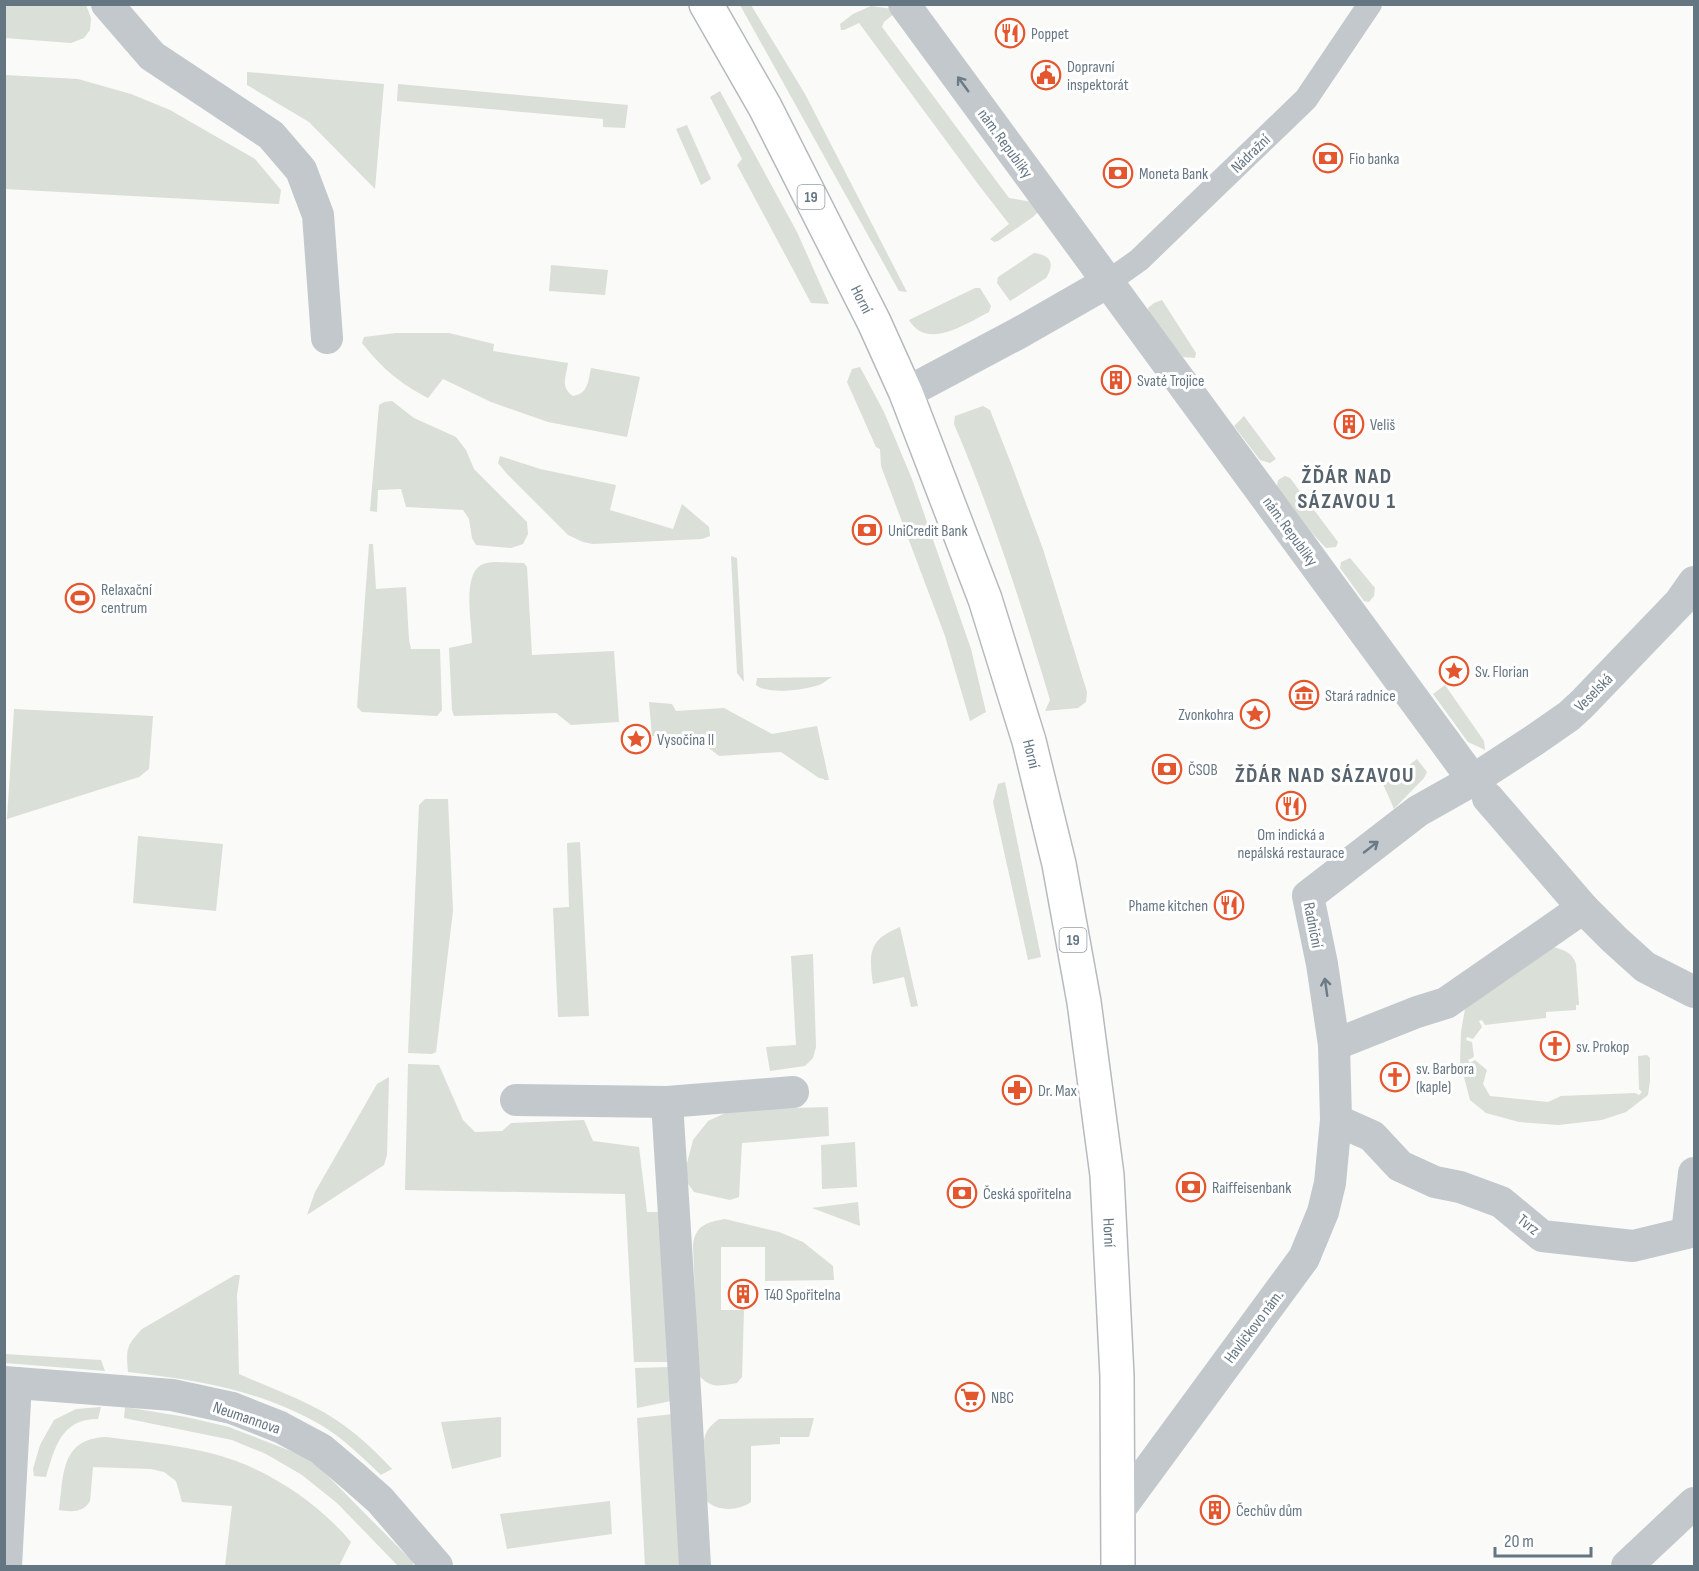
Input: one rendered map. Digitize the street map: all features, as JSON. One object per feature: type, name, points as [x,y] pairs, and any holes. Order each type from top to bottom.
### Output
[{"type":"main road","name":"Horní","points":[[706,4],[770,117],[874,322],[906,393],[985,599],[1029,741],[1059,864],[1084,1002],[1107,1175],[1118,1376],[1118,1566]]},
{"type":"street","points":[[107,4],[152,56],[271,135],[301,170],[318,215],[327,338]]},
{"type":"street","name":"nám. Republiky","points":[[904,4],[1481,789]]},
{"type":"street","name":"Nádražní","points":[[1108,282],[1138,260],[1306,99],[1370,4]]},
{"type":"street","points":[[906,393],[1108,282]]},
{"type":"street","name":"Veselská","points":[[1481,789],[1533,741],[1582,704],[1680,602],[1695,582]]},
{"type":"street","points":[[1481,789],[1583,908],[1645,967],[1695,992]]},
{"type":"street","name":"Radniční","points":[[1336,1120],[1334,1045],[1322,964],[1308,896],[1418,811],[1481,789]]},
{"type":"street","points":[[1334,1045],[1446,1003],[1583,908]]},
{"type":"street","points":[[516,1100],[667,1102],[793,1092]]},
{"type":"street","points":[[667,1102],[695,1566]]},
{"type":"street","name":"Havlíčkovo nám.","points":[[1119,1510],[1304,1258],[1323,1212],[1331,1172],[1336,1120]]},
{"type":"street","name":"Tvrz","points":[[1336,1120],[1372,1136],[1401,1166],[1435,1182],[1460,1187],[1501,1202],[1542,1236],[1633,1246],[1687,1233],[1695,1173]]},
{"type":"street","points":[[6,1566],[10,1382]]},
{"type":"street","name":"Neumannova","points":[[10,1382],[172,1395],[232,1408],[280,1427],[321,1449],[380,1500],[437,1566]]},
{"type":"street","points":[[1627,1566],[1695,1503]]},
{"type":"shaded area","points":[[4,5],[86,5],[91,18],[90,30],[84,38],[71,43],[5,38]]},
{"type":"shaded area","points":[[740,5],[751,5],[805,94],[907,292],[899,291]]},
{"type":"shaded area","points":[[871,6],[893,9],[895,13],[884,22],[882,27],[1009,198],[1033,202],[1038,208],[1033,217],[998,241],[994,242],[990,239],[1009,224],[859,23],[841,30],[840,24],[853,14]]},
{"type":"shaded area","points":[[247,72],[384,84],[375,189],[309,122],[247,85]]},
{"type":"shaded area","points":[[5,75],[78,79],[131,94],[170,110],[255,159],[281,190],[279,204],[5,189]]},
{"type":"shaded area","points":[[398,84],[628,105],[625,128],[603,127],[603,119],[397,101]]},
{"type":"shaded area","points":[[720,91],[797,232],[829,304],[811,303],[737,165],[742,159],[710,97]]},
{"type":"shaded area","points":[[687,125],[711,179],[701,185],[676,129]]},
{"type":"shaded area","points":[[1034,253],[1048,258],[1051,264],[1049,273],[1046,278],[1010,301],[997,283],[998,277]]},
{"type":"shaded area","points":[[551,265],[608,270],[605,295],[549,291]]},
{"type":"shaded area","points":[[975,288],[980,288],[991,306],[989,312],[959,328],[936,334],[926,333],[917,329],[909,320]]},
{"type":"shaded area","points":[[1162,300],[1196,353],[1195,358],[1183,357],[1149,314],[1148,308]]},
{"type":"shaded area","points":[[396,333],[449,333],[494,344],[493,351],[568,363],[565,385],[573,396],[585,389],[591,368],[640,377],[627,437],[548,422],[491,402],[443,379],[428,398],[408,387],[392,374],[362,343],[364,337]]},
{"type":"shaded area","points":[[860,367],[884,412],[912,479],[971,649],[986,712],[970,721],[945,636],[881,466],[880,449],[876,447],[847,382],[852,369]]},
{"type":"shaded area","points":[[392,401],[414,418],[456,437],[466,450],[474,469],[527,522],[528,534],[523,544],[511,548],[476,545],[472,538],[469,519],[463,510],[406,507],[401,489],[378,490],[377,512],[370,511],[379,405]]},
{"type":"shaded area","points":[[983,406],[990,410],[1043,549],[1087,692],[1086,702],[1078,708],[1045,711],[1050,700],[1029,630],[994,526],[954,424],[955,416]]},
{"type":"shaded area","points":[[1244,416],[1276,459],[1270,463],[1260,460],[1234,426]]},
{"type":"shaded area","points":[[500,456],[540,469],[616,485],[610,510],[673,529],[682,504],[709,527],[710,536],[702,539],[593,544],[583,542],[568,535],[507,474],[498,463]]},
{"type":"shaded area","points":[[1285,476],[1290,478],[1338,542],[1336,547],[1326,548],[1310,531],[1277,486],[1278,480]]},
{"type":"shaded area","points":[[369,544],[373,544],[376,589],[406,587],[411,649],[440,649],[442,710],[437,716],[362,712],[357,707]]},
{"type":"shaded area","points":[[731,556],[737,558],[744,682],[737,673]]},
{"type":"shaded area","points":[[1350,558],[1375,588],[1374,596],[1369,602],[1364,601],[1340,568],[1341,562]]},
{"type":"shaded area","points":[[495,562],[524,563],[527,567],[532,655],[614,651],[619,722],[571,725],[556,713],[454,716],[449,648],[472,643],[469,601],[472,579],[475,571],[481,565]]},
{"type":"shaded area","points":[[832,677],[819,685],[796,690],[769,690],[756,685],[757,678]]},
{"type":"shaded area","points":[[1445,685],[1484,741],[1485,750],[1468,742],[1433,694]]},
{"type":"shaded area","points":[[649,702],[672,704],[676,711],[724,708],[772,734],[817,726],[829,780],[819,778],[781,752],[719,756],[691,734],[652,736]]},
{"type":"shaded area","points":[[14,709],[153,716],[149,769],[139,777],[7,819]]},
{"type":"shaded area","points":[[1417,759],[1427,772],[1394,809],[1383,784],[1407,773],[1408,766]]},
{"type":"shaded area","points":[[1005,782],[1041,957],[1028,960],[993,802],[998,784]]},
{"type":"shaded area","points":[[425,799],[448,799],[453,911],[436,1052],[432,1054],[408,1053],[419,805]]},
{"type":"shaded area","points":[[138,836],[223,844],[216,911],[133,903]]},
{"type":"shaded area","points":[[580,842],[589,1016],[558,1017],[553,908],[569,907],[567,843]]},
{"type":"shaded area","points":[[900,927],[918,1006],[911,1007],[904,977],[873,984],[871,956],[873,949],[882,937]]},
{"type":"shaded area","points":[[1554,947],[1565,951],[1575,960],[1579,1005],[1576,1005],[1576,1010],[1546,1012],[1546,1018],[1485,1025],[1482,1020],[1479,1021],[1482,1027],[1473,1039],[1467,1037],[1466,1040],[1472,1042],[1474,1057],[1468,1060],[1470,1063],[1475,1060],[1487,1070],[1483,1084],[1490,1096],[1548,1102],[1561,1096],[1635,1093],[1639,1095],[1642,1092],[1639,1089],[1638,1056],[1647,1055],[1650,1058],[1648,1095],[1626,1112],[1602,1120],[1559,1125],[1519,1122],[1486,1113],[1470,1100],[1460,1062],[1461,1032],[1465,1009],[1498,973]]},
{"type":"shaded area","points":[[813,954],[816,1047],[813,1058],[805,1066],[770,1071],[766,1047],[796,1045],[791,956]]},
{"type":"shaded area","points":[[408,1064],[439,1065],[463,1120],[475,1132],[502,1131],[511,1123],[584,1120],[593,1141],[639,1147],[647,1212],[661,1212],[669,1362],[634,1362],[625,1194],[405,1190]]},
{"type":"shaded area","points":[[389,1077],[387,1155],[384,1165],[307,1215],[315,1192],[377,1084]]},
{"type":"shaded area","points":[[828,1107],[829,1136],[742,1143],[739,1197],[730,1200],[694,1192],[686,1181],[687,1163],[693,1140],[708,1121],[732,1110]]},
{"type":"shaded area","points":[[855,1142],[857,1187],[822,1189],[821,1145]]},
{"type":"shaded area","points":[[858,1202],[860,1226],[812,1208]]},
{"type":"shaded area","points":[[725,1219],[779,1232],[803,1242],[833,1266],[834,1280],[765,1281],[765,1247],[721,1247],[721,1310],[744,1310],[742,1377],[737,1383],[716,1385],[707,1383],[698,1375],[693,1245],[696,1233],[703,1226]]},
{"type":"shaded area","points":[[235,1275],[240,1275],[237,1295],[239,1374],[323,1412],[365,1442],[392,1469],[381,1475],[329,1430],[275,1403],[228,1388],[128,1372],[128,1348],[142,1329]]},
{"type":"shaded area","points":[[5,1354],[101,1360],[105,1371],[5,1363]]},
{"type":"shaded area","points":[[670,1367],[671,1401],[637,1408],[635,1368]]},
{"type":"shaded area","points":[[101,1407],[98,1419],[86,1420],[68,1429],[57,1445],[46,1477],[34,1476],[33,1469],[40,1445],[54,1420],[76,1409]]},
{"type":"shaded area","points":[[125,1407],[229,1427],[296,1453],[317,1465],[412,1561],[414,1566],[398,1566],[337,1503],[302,1475],[266,1454],[232,1440],[124,1418]]},
{"type":"shaded area","points":[[673,1414],[680,1566],[645,1566],[637,1418]]},
{"type":"shaded area","points":[[501,1417],[501,1457],[452,1469],[441,1422]]},
{"type":"shaded area","points":[[814,1418],[809,1437],[780,1437],[780,1444],[751,1446],[751,1502],[728,1509],[716,1507],[706,1500],[704,1440],[709,1428],[719,1419]]},
{"type":"shaded area","points":[[106,1437],[189,1449],[222,1456],[243,1464],[283,1484],[302,1497],[320,1511],[351,1542],[339,1566],[225,1566],[232,1506],[182,1502],[176,1481],[164,1472],[151,1469],[93,1467],[90,1501],[87,1505],[77,1511],[59,1510],[64,1472],[72,1452],[80,1444],[91,1439]]},
{"type":"shaded area","points":[[610,1501],[612,1534],[507,1549],[500,1514]]},
{"type":"place","name":"Poppet","points":[[1010,33]]},
{"type":"place","name":"Dopravní inspektorát","points":[[1046,75]]},
{"type":"place","name":"Fio banka","points":[[1328,158]]},
{"type":"place","name":"Moneta Bank","points":[[1118,173]]},
{"type":"place","name":"Svaté Trojice","points":[[1116,380]]},
{"type":"place","name":"Veliš","points":[[1349,424]]},
{"type":"place","name":"UniCredit Bank","points":[[867,530]]},
{"type":"place","name":"Relaxační centrum","points":[[80,598]]},
{"type":"place","name":"Sv. Florian","points":[[1454,671]]},
{"type":"place","name":"Stará radnice","points":[[1304,695]]},
{"type":"place","name":"Zvonkohra","points":[[1255,714]]},
{"type":"place","name":"Vysočina II","points":[[636,739]]},
{"type":"place","name":"ČSOB","points":[[1167,769]]},
{"type":"place","name":"Om indická a nepálská restaurace","points":[[1291,806]]},
{"type":"place","name":"Phame kitchen","points":[[1229,905]]},
{"type":"place","name":"sv. Prokop","points":[[1555,1046]]},
{"type":"place","name":"sv. Barbora (kaple)","points":[[1395,1077]]},
{"type":"place","name":"Dr. Max","points":[[1017,1090]]},
{"type":"place","name":"Raiffeisenbank","points":[[1191,1187]]},
{"type":"place","name":"Česká spořitelna","points":[[962,1193]]},
{"type":"place","name":"T40 Spořitelna","points":[[743,1294]]},
{"type":"place","name":"NBC","points":[[970,1397]]},
{"type":"place","name":"Čechův dům","points":[[1215,1510]]},
{"type":"district","name":"ŽĎÁR NAD SÁZAVOU 1","points":[[1347,488]]},
{"type":"district","name":"ŽĎÁR NAD SÁZAVOU","points":[[1325,774]]}]
